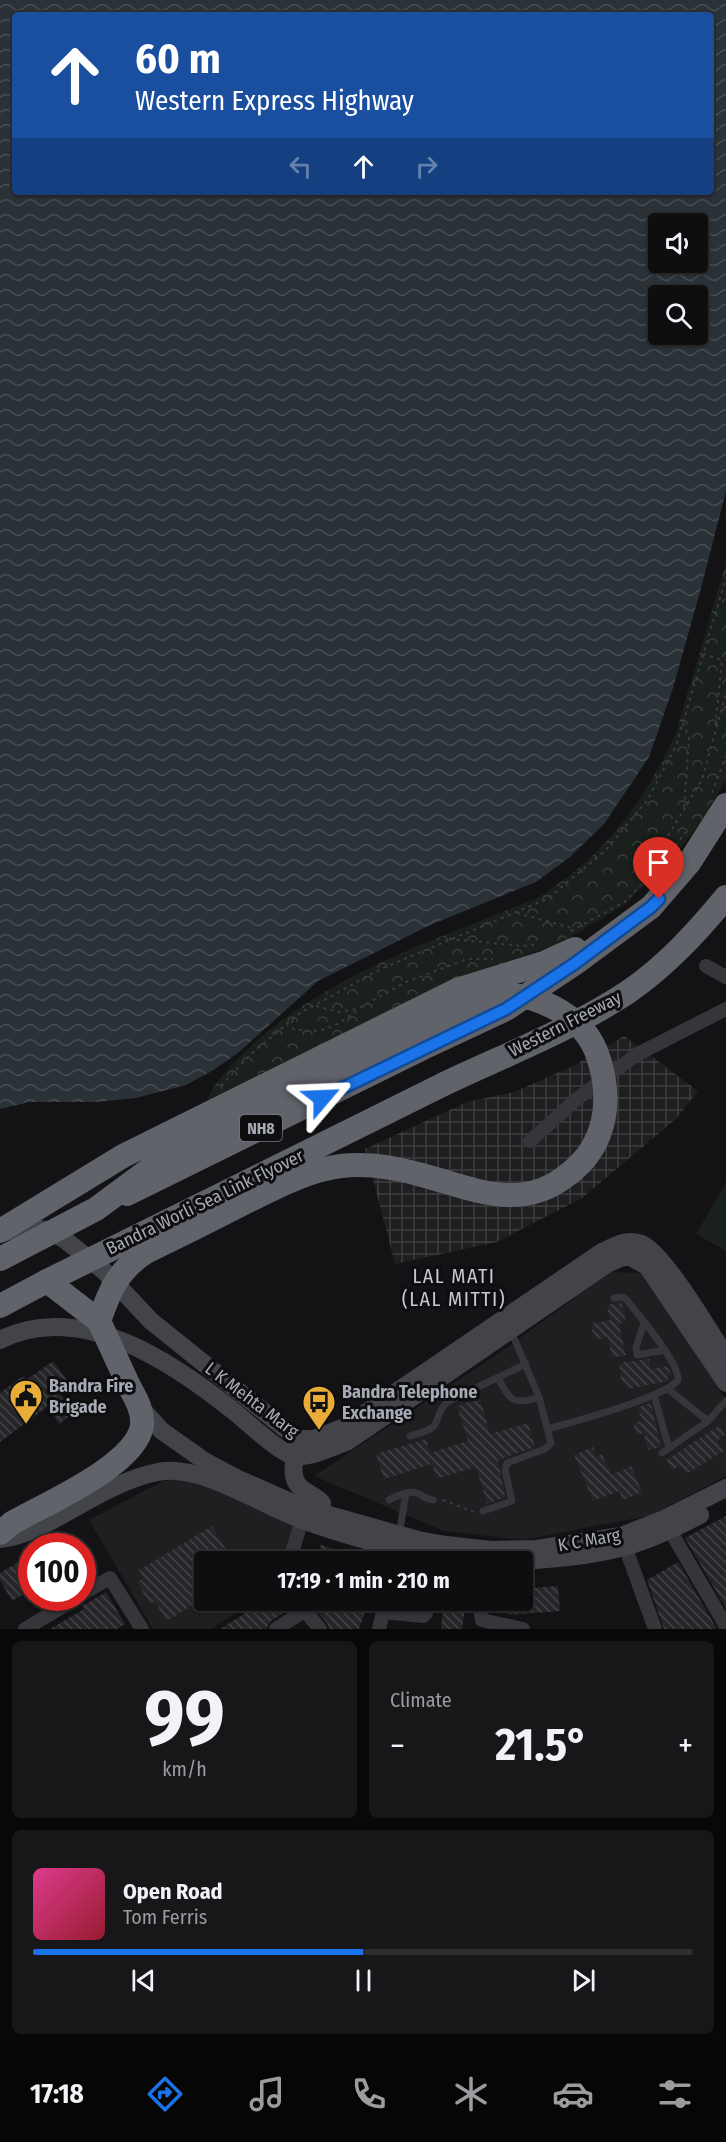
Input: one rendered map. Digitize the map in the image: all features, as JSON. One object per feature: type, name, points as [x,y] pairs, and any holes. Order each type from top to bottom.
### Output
[{"type":"highway","points":[[0,1233],[123,1156],[165,1135],[457,990],[544,963],[593,941],[645,911],[659,899],[689,863],[717,803]]},
{"type":"highway","name":"Western Freeway","points":[[444,1084],[593,1013],[628,991],[657,969],[698,930],[726,897]]},
{"type":"highway","name":"NH8","points":[[96,1209],[506,1009],[574,964],[645,911]]},
{"type":"highway","points":[[0,1258],[96,1209],[185,1143],[455,1010],[494,996],[532,999],[550,1005],[568,1016],[594,1047],[606,1086],[606,1101],[598,1138],[589,1154],[577,1168],[557,1183],[534,1193],[503,1196],[463,1188],[419,1174],[386,1167],[342,1166],[322,1170],[283,1185],[146,1252],[131,1262],[109,1292],[99,1321]]},
{"type":"highway","name":"Bandra Worli Sea Link Flyover","points":[[0,1306],[444,1084]]},
{"type":"highway","points":[[0,1533],[12,1523],[114,1465],[138,1438],[142,1425],[141,1408],[99,1321],[47,1281]]},
{"type":"main road","name":"L K Mehta Marg","points":[[0,1233],[26,1227],[49,1231],[64,1239],[104,1271],[146,1316],[194,1355],[296,1447]]},
{"type":"main road","name":"L K Mehta Marg","points":[[0,1340],[17,1331],[61,1325],[88,1330],[132,1345],[181,1371],[270,1442],[318,1452],[348,1441],[507,1324],[607,1264],[627,1256],[647,1266],[681,1302],[726,1357]]},
{"type":"main road","name":"L K Mehta Marg","points":[[681,1302],[725,1380]]},
{"type":"main road","points":[[132,1345],[146,1316]]},
{"type":"main road","points":[[181,1371],[194,1355]]},
{"type":"main road","points":[[141,1408],[162,1431],[207,1462],[312,1516]]},
{"type":"main road","points":[[296,1447],[295,1480],[303,1490],[320,1500],[312,1516]]},
{"type":"main road","points":[[0,1539],[20,1536],[150,1473],[171,1470],[192,1473],[217,1481],[312,1516]]},
{"type":"main road","name":"K C Marg","points":[[690,1513],[726,1488]]},
{"type":"main road","name":"K C Marg","points":[[533,1560],[563,1558],[623,1541],[690,1513],[726,1502]]},
{"type":"main road","name":"K C Marg","points":[[312,1516],[399,1535],[433,1551]]},
{"type":"main road","name":"K C Marg","points":[[312,1516],[426,1551]]},
{"type":"main road","name":"K C Marg","points":[[523,1551],[623,1541]]},
{"type":"street","points":[[706,966],[726,977]]},
{"type":"street","points":[[530,1141],[577,1099],[636,1055],[726,1009]]},
{"type":"street","points":[[294,1551],[312,1516]]},
{"type":"street","points":[[658,1528],[726,1626]]},
{"type":"street","points":[[623,1541],[655,1629]]},
{"type":"street","points":[[96,1586],[110,1578],[142,1629]]},
{"type":"street","points":[[25,1629],[55,1611]]},
{"type":"street","points":[[276,1629],[295,1611]]},
{"type":"street","points":[[304,1611],[320,1629]]},
{"type":"street","points":[[379,1629],[383,1612],[423,1616],[427,1611]]},
{"type":"street","points":[[481,1611],[482,1620],[523,1629]]},
{"type":"lane","points":[[548,1429],[654,1395],[676,1383],[679,1377],[678,1372],[665,1350],[626,1298],[621,1296],[614,1298]]},
{"type":"lane","points":[[644,1323],[636,1348],[637,1355],[665,1350]]},
{"type":"lane","points":[[483,1511],[512,1501],[505,1466],[509,1461],[548,1448],[551,1443],[539,1396],[507,1324]]},
{"type":"lane","points":[[410,1436],[431,1429],[435,1425],[441,1408],[447,1402],[526,1364]]},
{"type":"lane","points":[[498,1378],[506,1393],[515,1400],[523,1402],[539,1396]]},
{"type":"lane","points":[[668,1389],[708,1421]]},
{"type":"lane","points":[[654,1395],[669,1448]]},
{"type":"lane","points":[[662,1454],[708,1421],[726,1401]]},
{"type":"lane","points":[[389,1500],[414,1492],[433,1500]]},
{"type":"lane","points":[[399,1535],[406,1493]]},
{"type":"path","points":[[214,1093],[250,1055],[314,1005],[383,968],[547,899],[606,850],[648,799],[676,746],[726,578]]},
{"type":"path","points":[[703,654],[722,660],[714,738]]},
{"type":"path","points":[[660,864],[666,839],[702,780],[726,693]]},
{"type":"path","points":[[683,723],[689,738],[684,810]]},
{"type":"path","points":[[717,803],[726,756]]},
{"type":"path","points":[[566,934],[626,901],[689,828]]},
{"type":"path","points":[[515,912],[575,929]]},
{"type":"path","points":[[448,939],[523,946],[539,945],[530,950]]},
{"type":"path","points":[[314,1005],[338,1012],[357,1009],[406,982],[467,959],[494,959]]},
{"type":"path","points":[[292,1020],[293,1029],[310,1032],[326,1030],[342,1022],[364,1005]]},
{"type":"path","points":[[433,1500],[439,1499],[475,1512],[483,1511]]},
{"type":"shaded area","points":[[624,1036],[698,1091],[676,1119],[582,1198],[497,1242],[395,1264],[365,1149],[467,1102],[514,1092],[575,1065]]},
{"type":"shaded area","points":[[610,1272],[644,1273],[726,1400],[726,1476],[652,1515],[524,1540],[444,1531],[314,1476],[509,1346]]},
{"type":"shaded area","points":[[193,1478],[294,1524],[292,1551],[194,1551],[194,1611],[239,1611],[211,1629],[153,1629],[89,1520],[163,1481]]},
{"type":"green space","points":[[726,563],[726,779],[701,823],[669,861],[623,906],[560,943],[460,978],[207,1101],[218,1081],[243,1054],[274,1026],[308,1002],[382,962],[537,898],[583,865],[602,846],[635,806],[650,783],[676,733]]},
{"type":"green space","points":[[726,1183],[726,1251],[696,1234]]},
{"type":"water","points":[[0,0],[726,0],[726,491],[673,688],[649,757],[604,824],[570,857],[536,882],[430,925],[318,981],[238,1053],[186,1085],[136,1098],[97,1102],[29,1102],[0,1109]]},
{"type":"building","points":[[622,1304],[626,1322],[619,1324],[626,1355],[612,1358],[608,1337],[594,1340],[591,1324],[610,1320],[607,1305]]},
{"type":"building","points":[[649,1359],[651,1369],[668,1366],[671,1375],[667,1376],[668,1381],[627,1389],[625,1383],[622,1383],[619,1363]]},
{"type":"building","points":[[53,1361],[70,1384],[59,1392],[75,1412],[59,1424],[47,1407],[0,1442],[0,1393],[23,1376],[26,1380]]},
{"type":"building","points":[[480,1399],[490,1434],[528,1423],[535,1447],[498,1460],[505,1497],[487,1504],[476,1467],[437,1479],[432,1464],[384,1479],[376,1454],[426,1439],[430,1453],[468,1441],[457,1406]]},
{"type":"building","points":[[651,1404],[661,1447],[648,1450],[644,1433],[636,1435],[633,1423],[642,1421],[638,1407]]},
{"type":"building","points":[[720,1425],[726,1434],[717,1441],[724,1451],[686,1474],[680,1465],[673,1470],[666,1460]]},
{"type":"building","points":[[593,1447],[597,1457],[602,1454],[611,1475],[631,1466],[642,1492],[623,1500],[619,1491],[593,1501],[574,1455]]},
{"type":"building","points":[[726,1516],[726,1608],[685,1538]]},
{"type":"building","points":[[212,1526],[227,1551],[194,1551],[194,1604],[166,1621],[155,1601],[150,1604],[137,1582],[144,1578],[139,1570]]},
{"type":"building","points":[[321,1545],[339,1551],[319,1551]]},
{"type":"building","points":[[18,1562],[18,1597],[12,1601],[0,1580],[0,1573]]},
{"type":"building","points":[[678,1562],[717,1629],[664,1629],[647,1580]]},
{"type":"building","points":[[558,1586],[560,1611],[508,1615],[508,1611],[533,1611],[533,1588]]},
{"type":"building","points":[[106,1592],[125,1624],[117,1629],[50,1629],[81,1611],[96,1611],[96,1598]]},
{"type":"building","points":[[249,1611],[286,1611],[271,1621],[266,1629],[220,1629]]},
{"type":"building","points":[[317,1611],[365,1611],[359,1629],[329,1629]]},
{"type":"building","points":[[443,1611],[465,1611],[462,1629],[441,1629]]},
{"type":"place","name":"Bandra Fire Brigade","points":[[26,1425]]},
{"type":"place","name":"Bandra Telephone Exchange","points":[[319,1431]]},
{"type":"district","name":"LAL MATI (LAL MITTI)","points":[[454,1288]]},
{"type":"route","points":[[322,1098],[506,1009],[574,964],[659,899]]}]
